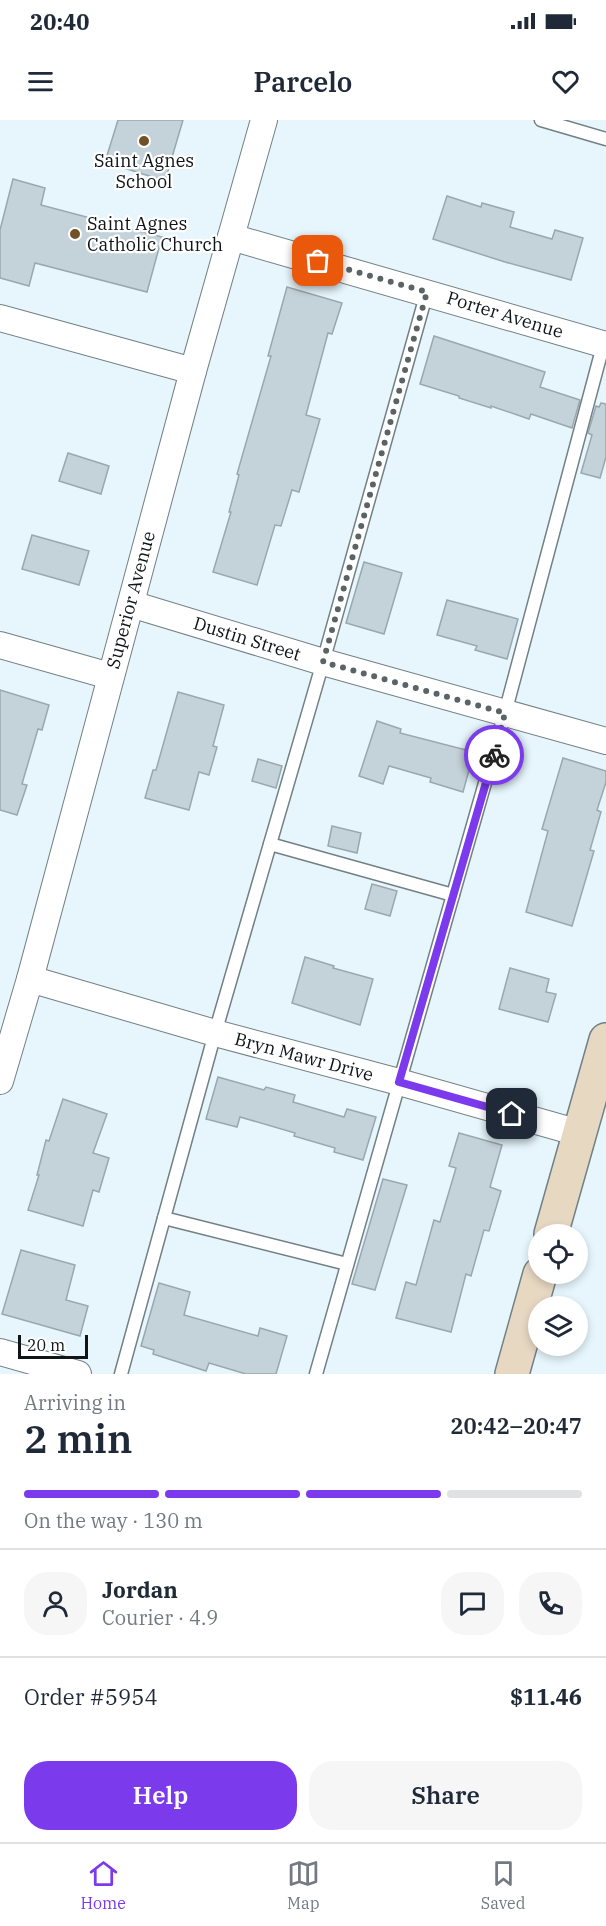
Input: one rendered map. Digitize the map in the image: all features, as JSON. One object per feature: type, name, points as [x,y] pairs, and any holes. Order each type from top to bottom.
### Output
[{"type":"street","name":"Superior Avenue","points":[[0,1081],[30,979],[193,371],[264,120]]},
{"type":"street","name":"Porter Avenue","points":[[231,237],[605,341]]},
{"type":"street","points":[[2,322],[193,371]]},
{"type":"street","name":"Dustin Street","points":[[130,604],[323,662],[606,741]]},
{"type":"street","points":[[0,645],[110,676]]},
{"type":"street","name":"Bryn Mawr Drive","points":[[30,979],[214,1033],[579,1133]]},
{"type":"street","points":[[554,1224],[579,1133],[601,1081],[606,1040]]},
{"type":"street","points":[[512,1374],[537,1284]]},
{"type":"street","points":[[0,1352],[78,1374]]},
{"type":"lane","points":[[542,120],[606,139]]},
{"type":"lane","points":[[121,1374],[214,1033],[323,662],[427,292]]},
{"type":"lane","points":[[316,1374],[505,713],[605,341]]},
{"type":"lane","points":[[270,844],[453,895]]},
{"type":"lane","points":[[164,1218],[347,1264]]},
{"type":"building","name":"Saint Agnes School","points":[[118,120],[183,120],[165,181],[105,162]]},
{"type":"building","name":"Saint Agnes Catholic Church","points":[[13,179],[45,188],[41,205],[162,237],[147,292],[35,263],[29,286],[0,278],[0,230]]},
{"type":"building","points":[[447,196],[481,207],[482,203],[514,212],[510,227],[552,239],[555,230],[583,238],[571,280],[433,239]]},
{"type":"building","points":[[287,287],[342,303],[332,334],[328,333],[306,415],[320,419],[299,492],[292,490],[281,526],[275,525],[257,585],[213,572],[231,512],[229,512],[239,475],[237,474],[271,356],[268,356]]},
{"type":"building","points":[[434,336],[545,372],[540,387],[580,400],[572,428],[531,414],[529,419],[491,406],[491,408],[420,384]]},
{"type":"building","points":[[601,403],[606,404],[606,457],[600,478],[581,473],[592,435],[588,433],[596,406],[599,407]]},
{"type":"building","points":[[68,453],[109,466],[101,494],[59,481]]},
{"type":"building","points":[[32,535],[89,551],[79,585],[22,569]]},
{"type":"building","points":[[364,562],[402,573],[384,634],[346,623]]},
{"type":"building","points":[[447,600],[518,619],[507,659],[475,650],[477,646],[437,635]]},
{"type":"building","points":[[0,690],[49,705],[42,730],[38,729],[22,784],[27,785],[17,815],[0,810]]},
{"type":"building","points":[[178,692],[224,705],[213,746],[217,747],[209,775],[199,772],[189,810],[145,798],[153,770],[156,770]]},
{"type":"building","points":[[377,721],[401,729],[400,733],[474,752],[463,792],[430,782],[431,778],[389,766],[383,784],[359,776]]},
{"type":"building","points":[[563,758],[606,771],[606,782],[597,810],[601,812],[590,850],[594,851],[572,926],[526,912],[548,831],[542,829]]},
{"type":"building","points":[[258,759],[282,766],[276,788],[252,781]]},
{"type":"building","points":[[332,826],[361,833],[357,853],[328,846]]},
{"type":"building","points":[[372,884],[397,891],[390,916],[365,909]]},
{"type":"building","points":[[305,957],[334,966],[333,968],[373,979],[360,1025],[292,1003]]},
{"type":"building","points":[[510,968],[549,979],[546,992],[556,994],[548,1022],[499,1009]]},
{"type":"building","points":[[218,1077],[264,1090],[266,1087],[295,1095],[293,1102],[344,1117],[347,1109],[376,1117],[363,1160],[334,1152],[335,1148],[294,1136],[295,1133],[240,1117],[237,1127],[206,1119]]},
{"type":"building","points":[[63,1099],[107,1114],[93,1153],[109,1158],[99,1192],[93,1190],[83,1226],[28,1210],[39,1175],[37,1175],[46,1140],[49,1141]]},
{"type":"building","points":[[459,1133],[502,1145],[490,1187],[501,1191],[489,1231],[484,1230],[471,1276],[466,1274],[451,1332],[396,1318],[406,1282],[416,1285],[434,1220],[440,1222],[456,1168],[449,1166]]},
{"type":"building","points":[[383,1179],[407,1185],[375,1290],[352,1284]]},
{"type":"building","points":[[21,1250],[75,1265],[66,1300],[88,1306],[80,1336],[2,1314]]},
{"type":"building","points":[[159,1283],[190,1292],[184,1315],[258,1336],[260,1328],[287,1336],[276,1374],[246,1374],[209,1363],[206,1371],[153,1354],[154,1350],[141,1346]]},
{"type":"way so far","points":[[318,261],[427,292],[323,662],[505,713],[494,755]]},
{"type":"place","name":"Saint Agnes School","points":[[144,141]]},
{"type":"place","name":"Saint Agnes Catholic Church","points":[[75,234]]},
{"type":"route","points":[[494,755],[399,1082],[512,1114]]}]
